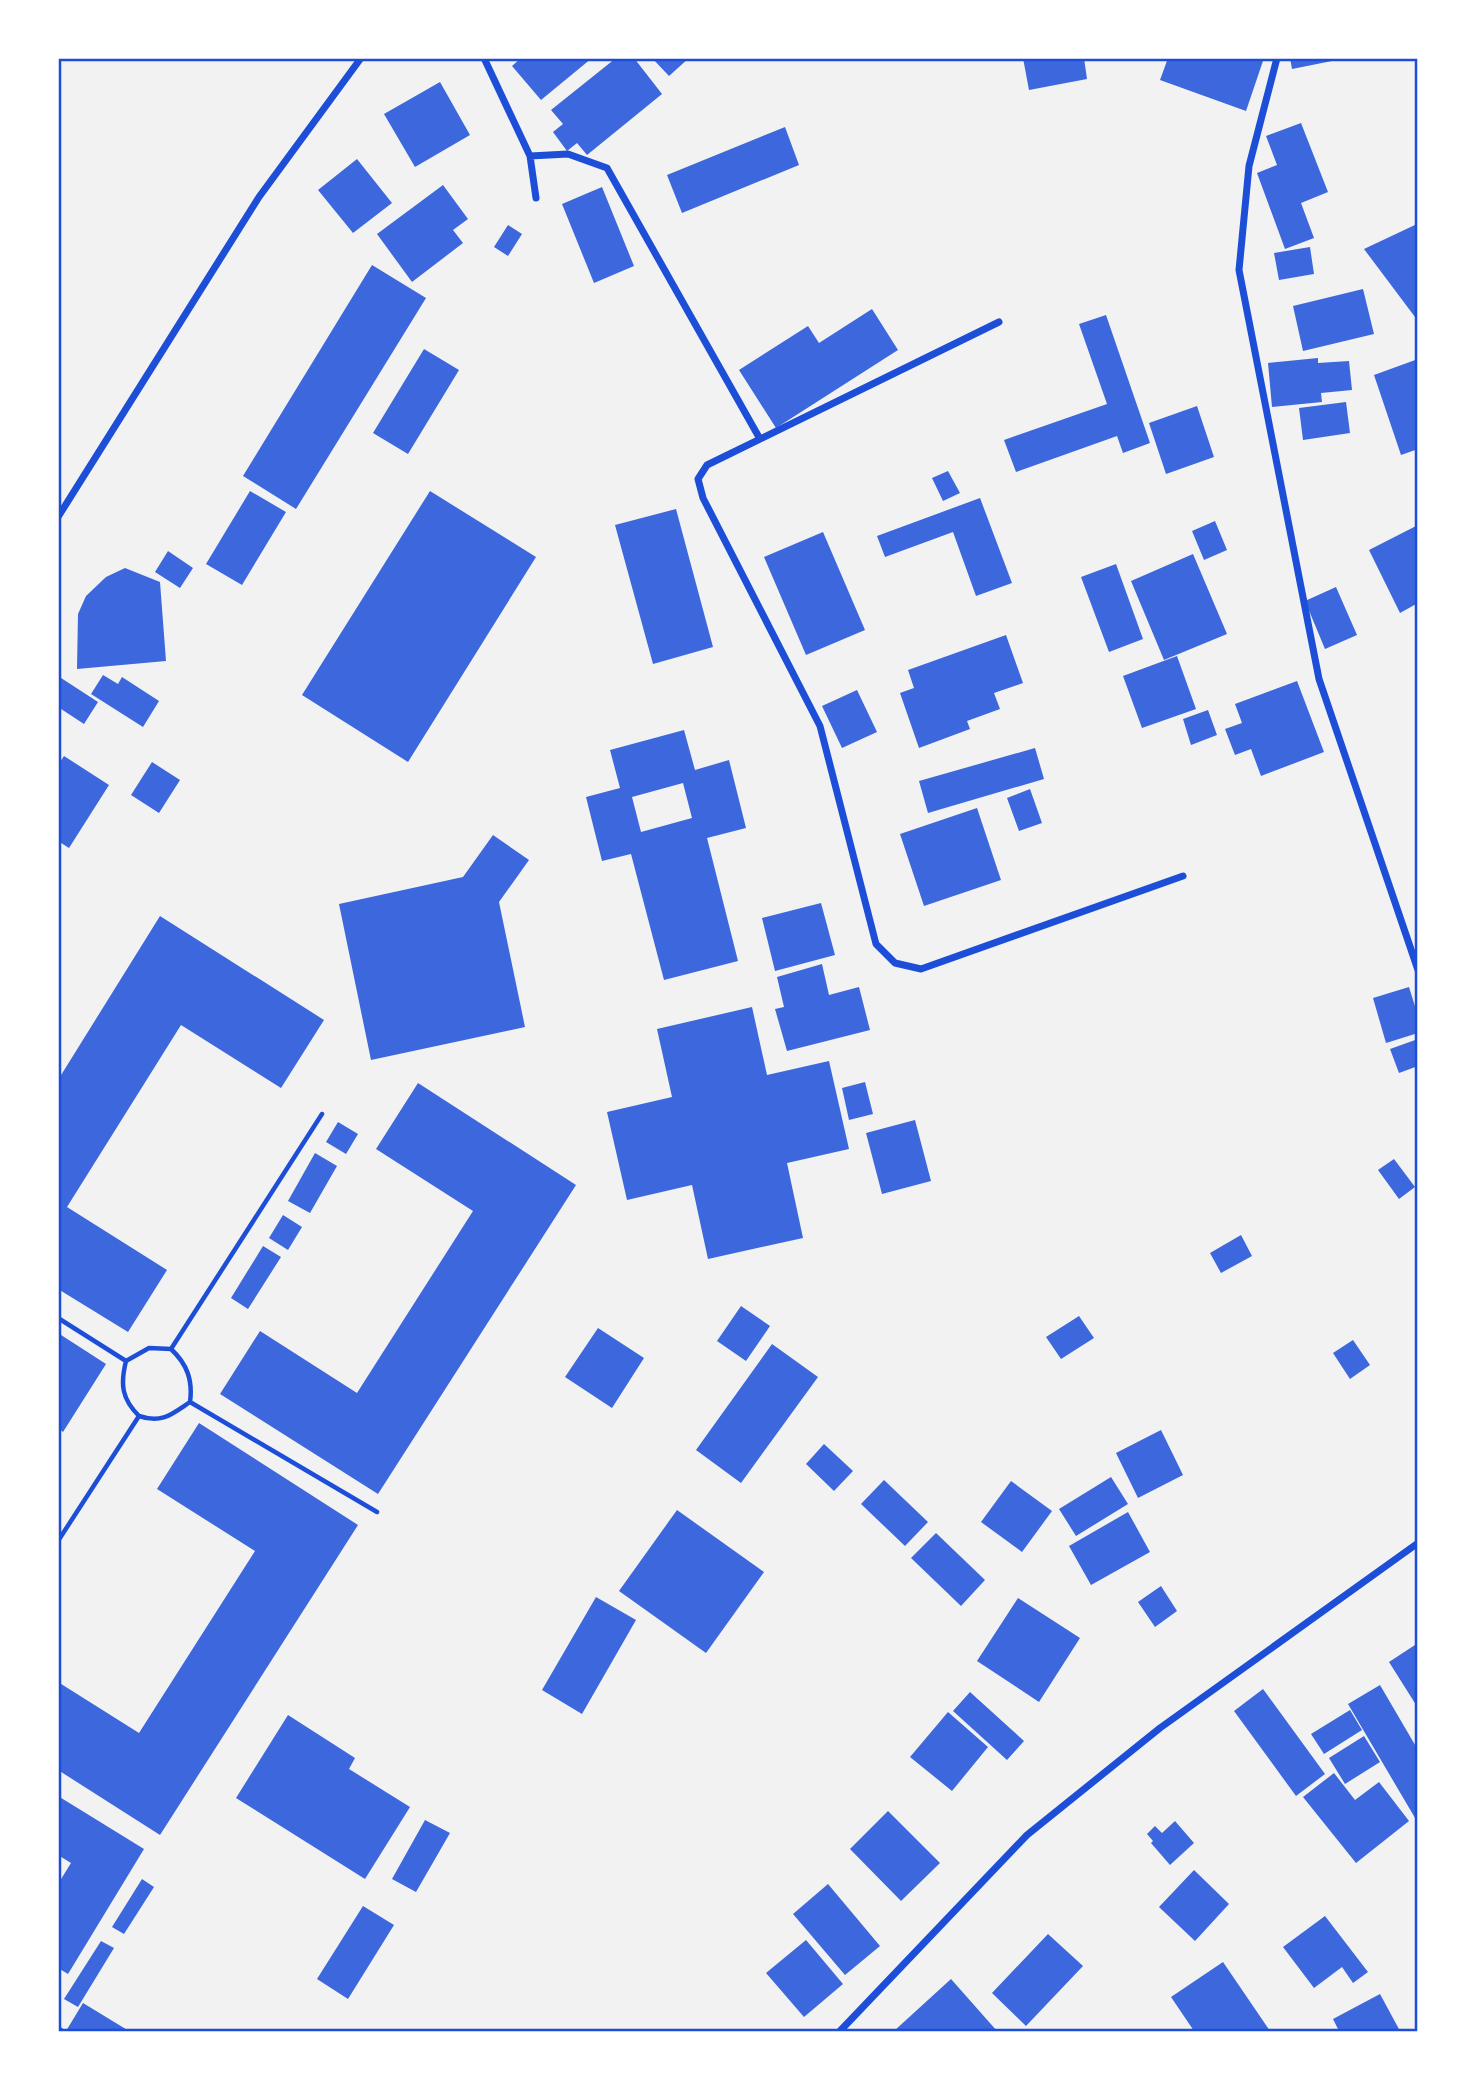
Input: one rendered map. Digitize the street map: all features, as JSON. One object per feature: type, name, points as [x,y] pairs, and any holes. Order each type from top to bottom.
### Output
[{"type":"street","points":[[58,517],[259,197],[361,58]]},
{"type":"street","points":[[484,58],[530,156],[536,198]]},
{"type":"street","points":[[1278,58],[1249,166],[1239,270],[1320,679],[1418,970]]},
{"type":"street","points":[[530,156],[568,154],[607,168],[760,439]]},
{"type":"street","points":[[999,322],[707,465],[698,480],[703,498],[820,726],[876,944],[895,964],[921,969],[1184,876]]},
{"type":"street","points":[[840,2031],[1027,1835],[1160,1728],[1418,1543]]},
{"type":"path","points":[[171,1349],[322,1114]]},
{"type":"path","points":[[58,1318],[126,1361]]},
{"type":"path","points":[[126,1361],[149,1348],[171,1349],[183,1360],[192,1385],[190,1402]]},
{"type":"path","points":[[126,1361],[122,1389],[128,1405],[139,1416],[152,1421],[166,1417],[190,1402]]},
{"type":"path","points":[[190,1402],[377,1513]]},
{"type":"path","points":[[58,1541],[139,1416]]},
{"type":"building","points":[[521,58],[592,58],[541,100],[512,66]]},
{"type":"building","points":[[616,58],[634,58],[662,94],[587,155],[577,143],[567,151],[553,132],[563,124],[551,110]]},
{"type":"building","points":[[652,58],[689,58],[669,76]]},
{"type":"building","points":[[1023,58],[1084,58],[1087,79],[1029,90]]},
{"type":"building","points":[[1168,58],[1264,58],[1246,111],[1160,80]]},
{"type":"building","points":[[1290,58],[1342,58],[1342,59],[1292,69]]},
{"type":"building","points":[[440,82],[470,135],[415,167],[384,114]]},
{"type":"building","points":[[1301,123],[1328,192],[1301,203],[1314,238],[1285,249],[1257,173],[1277,165],[1266,136]]},
{"type":"building","points":[[785,127],[799,165],[682,213],[667,175]]},
{"type":"building","points":[[357,159],[392,203],[353,233],[318,190]]},
{"type":"building","points":[[443,185],[468,219],[453,230],[463,243],[412,282],[377,234]]},
{"type":"building","points":[[602,187],[634,266],[594,283],[562,204]]},
{"type":"building","points":[[1417,224],[1418,226],[1418,321],[1364,249]]},
{"type":"building","points":[[508,225],[522,234],[508,256],[494,247]]},
{"type":"building","points":[[1310,247],[1314,274],[1279,280],[1274,253]]},
{"type":"building","points":[[372,265],[426,298],[296,509],[243,476]]},
{"type":"building","points":[[1363,289],[1374,334],[1303,351],[1293,306]]},
{"type":"building","points":[[872,309],[898,350],[776,428],[739,370],[808,326],[819,343]]},
{"type":"building","points":[[1106,315],[1150,443],[1123,453],[1117,436],[1016,472],[1004,440],[1107,404],[1079,324]]},
{"type":"building","points":[[424,349],[459,370],[408,454],[373,433]]},
{"type":"building","points":[[1318,358],[1318,363],[1349,361],[1352,390],[1321,393],[1322,402],[1272,407],[1268,363]]},
{"type":"building","points":[[1418,359],[1418,449],[1401,455],[1374,375]]},
{"type":"building","points":[[1346,402],[1350,433],[1303,440],[1299,408]]},
{"type":"building","points":[[1197,406],[1214,457],[1166,474],[1149,423]]},
{"type":"building","points":[[948,471],[960,493],[943,501],[932,478]]},
{"type":"building","points":[[250,491],[286,512],[242,585],[206,564]]},
{"type":"building","points":[[430,491],[536,557],[408,762],[302,695]]},
{"type":"building","points":[[980,498],[1012,583],[976,596],[953,532],[885,557],[877,536]]},
{"type":"building","points":[[676,509],[713,647],[653,664],[615,525]]},
{"type":"building","points":[[1215,521],[1227,550],[1204,560],[1192,531]]},
{"type":"building","points":[[1418,525],[1418,603],[1400,613],[1369,550]]},
{"type":"building","points":[[823,532],[865,630],[806,655],[764,557]]},
{"type":"building","points":[[168,551],[193,568],[180,588],[155,572]]},
{"type":"building","points":[[1193,554],[1227,634],[1164,660],[1131,581]]},
{"type":"building","points":[[1116,564],[1143,639],[1109,652],[1081,577]]},
{"type":"building","points":[[125,568],[160,582],[166,661],[77,669],[78,614],[86,596],[106,577]]},
{"type":"building","points":[[1336,587],[1357,635],[1325,649],[1305,601]]},
{"type":"building","points":[[1006,635],[1023,683],[994,693],[1000,709],[967,721],[970,729],[919,748],[900,693],[914,688],[908,670]]},
{"type":"building","points":[[1177,656],[1196,709],[1142,728],[1123,676]]},
{"type":"building","points":[[103,675],[118,684],[122,677],[159,701],[143,727],[91,694]]},
{"type":"building","points":[[58,676],[98,702],[84,724],[58,707]]},
{"type":"building","points":[[1297,681],[1324,752],[1261,776],[1251,749],[1235,755],[1225,729],[1242,723],[1235,704]]},
{"type":"building","points":[[857,690],[877,732],[842,748],[822,706]]},
{"type":"building","points":[[1208,710],[1217,735],[1191,745],[1183,719]]},
{"type":"building","points":[[684,730],[695,770],[729,760],[746,828],[707,838],[738,961],[664,980],[631,854],[602,861],[586,797],[620,788],[610,750]],"holes":[[[683,783],[692,818],[641,832],[632,797]]]},
{"type":"building","points":[[1035,748],[1044,779],[928,813],[919,781]]},
{"type":"building","points":[[64,756],[109,785],[69,848],[58,841],[58,765]]},
{"type":"building","points":[[152,762],[180,780],[159,813],[131,795]]},
{"type":"building","points":[[1030,789],[1042,823],[1019,831],[1007,798]]},
{"type":"building","points":[[977,808],[1001,880],[924,906],[900,834]]},
{"type":"building","points":[[493,835],[529,860],[499,902],[525,1027],[371,1060],[339,904],[463,877]]},
{"type":"building","points":[[821,903],[835,955],[775,971],[762,918]]},
{"type":"building","points":[[160,916],[324,1020],[281,1088],[181,1025],[67,1207],[167,1270],[128,1332],[58,1289],[58,1080]]},
{"type":"building","points":[[822,964],[829,995],[859,987],[870,1030],[787,1051],[775,1009],[784,1007],[777,977]]},
{"type":"building","points":[[1409,987],[1418,1016],[1418,1033],[1386,1043],[1373,998]]},
{"type":"building","points":[[752,1007],[767,1075],[829,1061],[849,1149],[787,1163],[803,1238],[708,1259],[692,1185],[627,1200],[607,1112],[672,1097],[657,1029]]},
{"type":"building","points":[[1418,1039],[1418,1066],[1399,1073],[1390,1049]]},
{"type":"building","points":[[865,1082],[873,1114],[849,1120],[842,1088]]},
{"type":"building","points":[[418,1083],[576,1185],[378,1494],[220,1394],[260,1331],[357,1393],[473,1211],[376,1149]]},
{"type":"building","points":[[915,1120],[931,1181],[882,1194],[866,1133]]},
{"type":"building","points":[[338,1122],[358,1134],[346,1154],[326,1142]]},
{"type":"building","points":[[315,1153],[337,1166],[310,1213],[288,1201]]},
{"type":"building","points":[[1394,1159],[1415,1187],[1399,1199],[1378,1170]]},
{"type":"building","points":[[283,1215],[302,1227],[288,1250],[269,1238]]},
{"type":"building","points":[[1241,1235],[1252,1256],[1221,1273],[1210,1253]]},
{"type":"building","points":[[263,1246],[281,1257],[248,1309],[231,1298]]},
{"type":"building","points":[[741,1306],[770,1326],[746,1361],[717,1341]]},
{"type":"building","points":[[1079,1316],[1094,1338],[1061,1359],[1046,1337]]},
{"type":"building","points":[[598,1328],[644,1358],[612,1408],[565,1377]]},
{"type":"building","points":[[58,1333],[106,1364],[63,1432],[58,1428]]},
{"type":"building","points":[[1353,1340],[1370,1365],[1350,1379],[1333,1353]]},
{"type":"building","points":[[772,1344],[818,1377],[741,1483],[696,1450]]},
{"type":"building","points":[[199,1423],[358,1525],[160,1835],[58,1770],[58,1682],[139,1733],[255,1551],[157,1489]]},
{"type":"building","points":[[1161,1430],[1183,1475],[1138,1498],[1116,1453]]},
{"type":"building","points":[[824,1444],[853,1471],[834,1491],[806,1464]]},
{"type":"building","points":[[1111,1477],[1128,1504],[1076,1536],[1059,1509]]},
{"type":"building","points":[[884,1480],[928,1522],[905,1546],[861,1504]]},
{"type":"building","points":[[1011,1481],[1052,1511],[1022,1552],[981,1522]]},
{"type":"building","points":[[677,1510],[764,1572],[706,1653],[619,1591]]},
{"type":"building","points":[[1128,1512],[1150,1552],[1091,1585],[1069,1546]]},
{"type":"building","points":[[936,1533],[985,1580],[961,1606],[911,1558]]},
{"type":"building","points":[[1161,1586],[1177,1611],[1155,1627],[1138,1602]]},
{"type":"building","points":[[596,1597],[636,1620],[582,1714],[542,1690]]},
{"type":"building","points":[[1018,1598],[1080,1638],[1039,1702],[977,1661]]},
{"type":"building","points":[[1418,1643],[1418,1708],[1389,1662]]},
{"type":"building","points":[[1380,1685],[1418,1750],[1418,1823],[1348,1704]]},
{"type":"building","points":[[1263,1689],[1325,1774],[1296,1796],[1234,1711]]},
{"type":"building","points":[[970,1692],[1024,1741],[1007,1760],[953,1711]]},
{"type":"building","points":[[1350,1710],[1362,1730],[1324,1754],[1311,1734]]},
{"type":"building","points":[[948,1712],[988,1747],[952,1791],[910,1757]]},
{"type":"building","points":[[288,1715],[355,1758],[349,1769],[410,1807],[365,1879],[236,1798]]},
{"type":"building","points":[[1364,1736],[1380,1762],[1345,1784],[1329,1758]]},
{"type":"building","points":[[1334,1773],[1355,1800],[1379,1782],[1409,1821],[1356,1863],[1303,1797]]},
{"type":"building","points":[[58,1796],[144,1849],[68,1974],[58,1968],[58,1884],[71,1863],[58,1855]]},
{"type":"building","points":[[888,1811],[940,1863],[901,1901],[850,1849]]},
{"type":"building","points":[[425,1820],[450,1833],[416,1892],[392,1879]]},
{"type":"building","points":[[1175,1821],[1194,1843],[1170,1865],[1151,1843],[1153,1841],[1147,1834],[1155,1826],[1162,1833]]},
{"type":"building","points":[[1194,1870],[1229,1904],[1195,1941],[1159,1907]]},
{"type":"building","points":[[142,1879],[154,1887],[124,1934],[112,1927]]},
{"type":"building","points":[[828,1884],[880,1946],[845,1975],[793,1914]]},
{"type":"building","points":[[363,1906],[394,1925],[348,1999],[317,1979]]},
{"type":"building","points":[[1325,1916],[1368,1972],[1353,1983],[1342,1967],[1314,1988],[1283,1947]]},
{"type":"building","points":[[1048,1934],[1083,1966],[1026,2026],[992,1993]]},
{"type":"building","points":[[806,1940],[843,1984],[804,2017],[766,1973]]},
{"type":"building","points":[[101,1941],[114,1948],[78,2007],[64,1999]]},
{"type":"building","points":[[1223,1962],[1270,2031],[1194,2031],[1171,1997]]},
{"type":"building","points":[[951,1979],[997,2031],[894,2031]]},
{"type":"building","points":[[1380,1994],[1400,2031],[1339,2031],[1333,2019]]},
{"type":"building","points":[[83,2003],[129,2031],[66,2031]]}]
